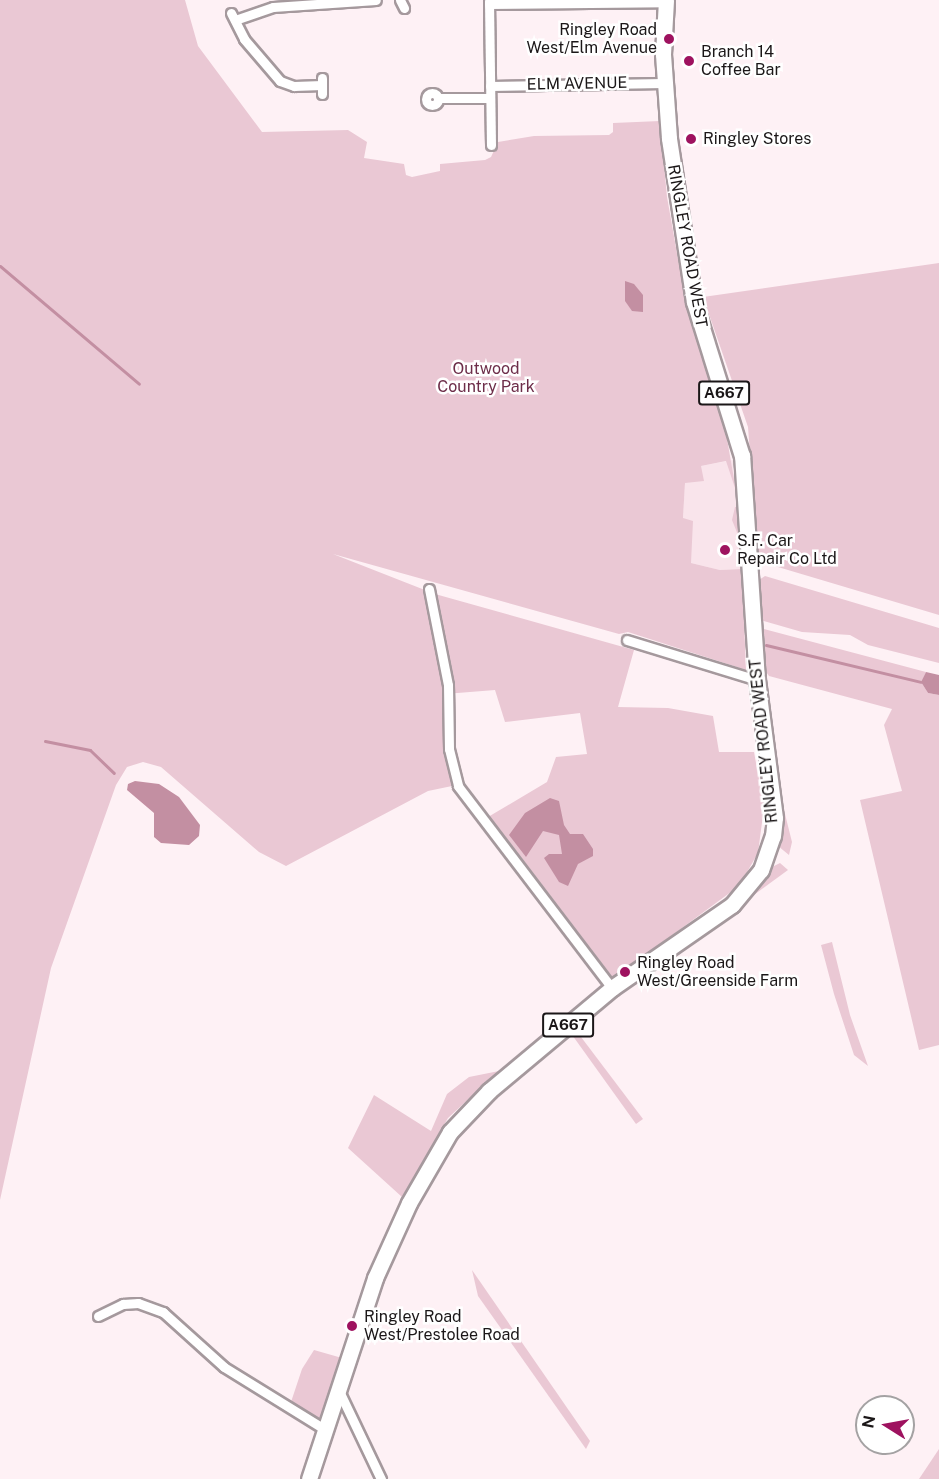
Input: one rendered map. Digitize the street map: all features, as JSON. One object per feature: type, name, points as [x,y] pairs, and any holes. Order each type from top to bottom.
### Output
[{"type":"main road","name":"RINGLEY ROAD WEST","points":[[339,1391],[375,1278],[434,1157],[450,1132],[489,1091],[612,988],[732,905],[761,870],[775,818],[757,680],[742,456],[694,302],[672,166],[664,83],[666,1]]},
{"type":"main road","name":"A667","points":[[309,1479],[339,1391]]},
{"type":"street","points":[[322,86],[285,87],[266,66],[233,17],[273,7],[376,0]]},
{"type":"street","points":[[491,145],[489,2],[666,1]]},
{"type":"street","name":"ELM AVENUE","points":[[490,86],[664,83]]},
{"type":"street","points":[[439,98],[490,98]]},
{"type":"street","points":[[429,589],[448,685],[449,750],[458,786],[612,988]]},
{"type":"street","points":[[627,640],[757,680]]},
{"type":"street","points":[[98,1316],[123,1304],[138,1303],[164,1312],[224,1367],[326,1430]]},
{"type":"street","points":[[339,1391],[381,1479]]},
{"type":"shaded area","points":[[625,281],[634,284],[643,295],[643,312],[632,311],[625,301]]},
{"type":"shaded area","points":[[733,460],[742,569],[720,570],[691,563],[683,518],[685,483],[701,466]]},
{"type":"shaded area","points":[[926,672],[939,675],[939,695],[928,693],[921,682]]},
{"type":"shaded area","points":[[135,781],[159,784],[179,797],[200,825],[199,836],[189,845],[161,843],[154,837],[154,813],[127,790],[128,784]]},
{"type":"shaded area","points":[[550,798],[559,801],[564,825],[570,834],[583,834],[593,849],[593,856],[578,864],[568,886],[559,882],[544,858],[549,854],[562,854],[559,835],[543,831],[526,857],[509,835],[525,813]]},
{"type":"green space","name":"Outwood Country Park","points":[[0,0],[185,0],[198,46],[262,132],[348,130],[367,142],[364,158],[404,164],[406,175],[412,177],[440,171],[440,164],[485,160],[491,157],[498,142],[534,136],[609,135],[613,132],[613,123],[660,121],[667,197],[685,298],[724,421],[736,491],[726,461],[701,466],[704,481],[685,483],[683,518],[693,521],[691,563],[720,570],[742,569],[746,670],[628,632],[619,634],[333,554],[435,594],[634,650],[618,707],[668,708],[713,716],[719,752],[754,752],[764,807],[758,853],[739,886],[610,981],[488,817],[547,782],[556,757],[587,754],[580,713],[505,722],[495,690],[445,694],[444,754],[452,786],[428,791],[286,866],[259,852],[161,767],[143,762],[127,767],[116,785],[51,968],[0,1200]]},
{"type":"green space","points":[[939,263],[939,615],[758,561],[748,427],[703,297]]},
{"type":"green space","points":[[735,507],[737,507],[740,540],[732,520]]},
{"type":"green space","points":[[765,576],[939,628],[939,663],[868,645],[850,635],[802,632],[760,620],[757,581]]},
{"type":"green space","points":[[760,628],[926,672],[921,682],[928,693],[939,695],[939,1045],[919,1050],[860,800],[902,791],[884,725],[892,709],[769,676],[762,666]]},
{"type":"green space","points":[[776,778],[792,842],[789,855],[778,846],[781,827]]},
{"type":"green space","points":[[780,863],[788,870],[747,900],[770,868]]},
{"type":"green space","points":[[832,942],[850,1015],[868,1066],[854,1055],[834,994],[821,945]]},
{"type":"green space","points":[[575,1029],[643,1119],[636,1124],[570,1032]]},
{"type":"green space","points":[[499,1071],[448,1118],[402,1197],[348,1148],[374,1095],[431,1131],[447,1094],[469,1077]]},
{"type":"green space","points":[[472,1270],[590,1441],[586,1449],[478,1296]]},
{"type":"green space","points":[[314,1350],[342,1358],[322,1422],[291,1402],[302,1369]]},
{"type":"green space","points":[[939,1449],[939,1479],[919,1479]]},
{"type":"waterway","points":[[0,266],[139,384]]},
{"type":"waterway","points":[[766,645],[921,682]]},
{"type":"waterway","points":[[45,741],[90,750],[114,773]]},
{"type":"place","name":"Ringley Road West/Elm Avenue","points":[[669,39]]},
{"type":"place","name":"Branch 14 Coffee Bar","points":[[689,61]]},
{"type":"place","name":"Ringley Stores","points":[[691,139]]},
{"type":"place","name":"S.F. Car Repair Co Ltd","points":[[725,550]]},
{"type":"place","name":"Ringley Road West/Greenside Farm","points":[[625,972]]},
{"type":"place","name":"Ringley Road West/Prestolee Road","points":[[352,1326]]}]
